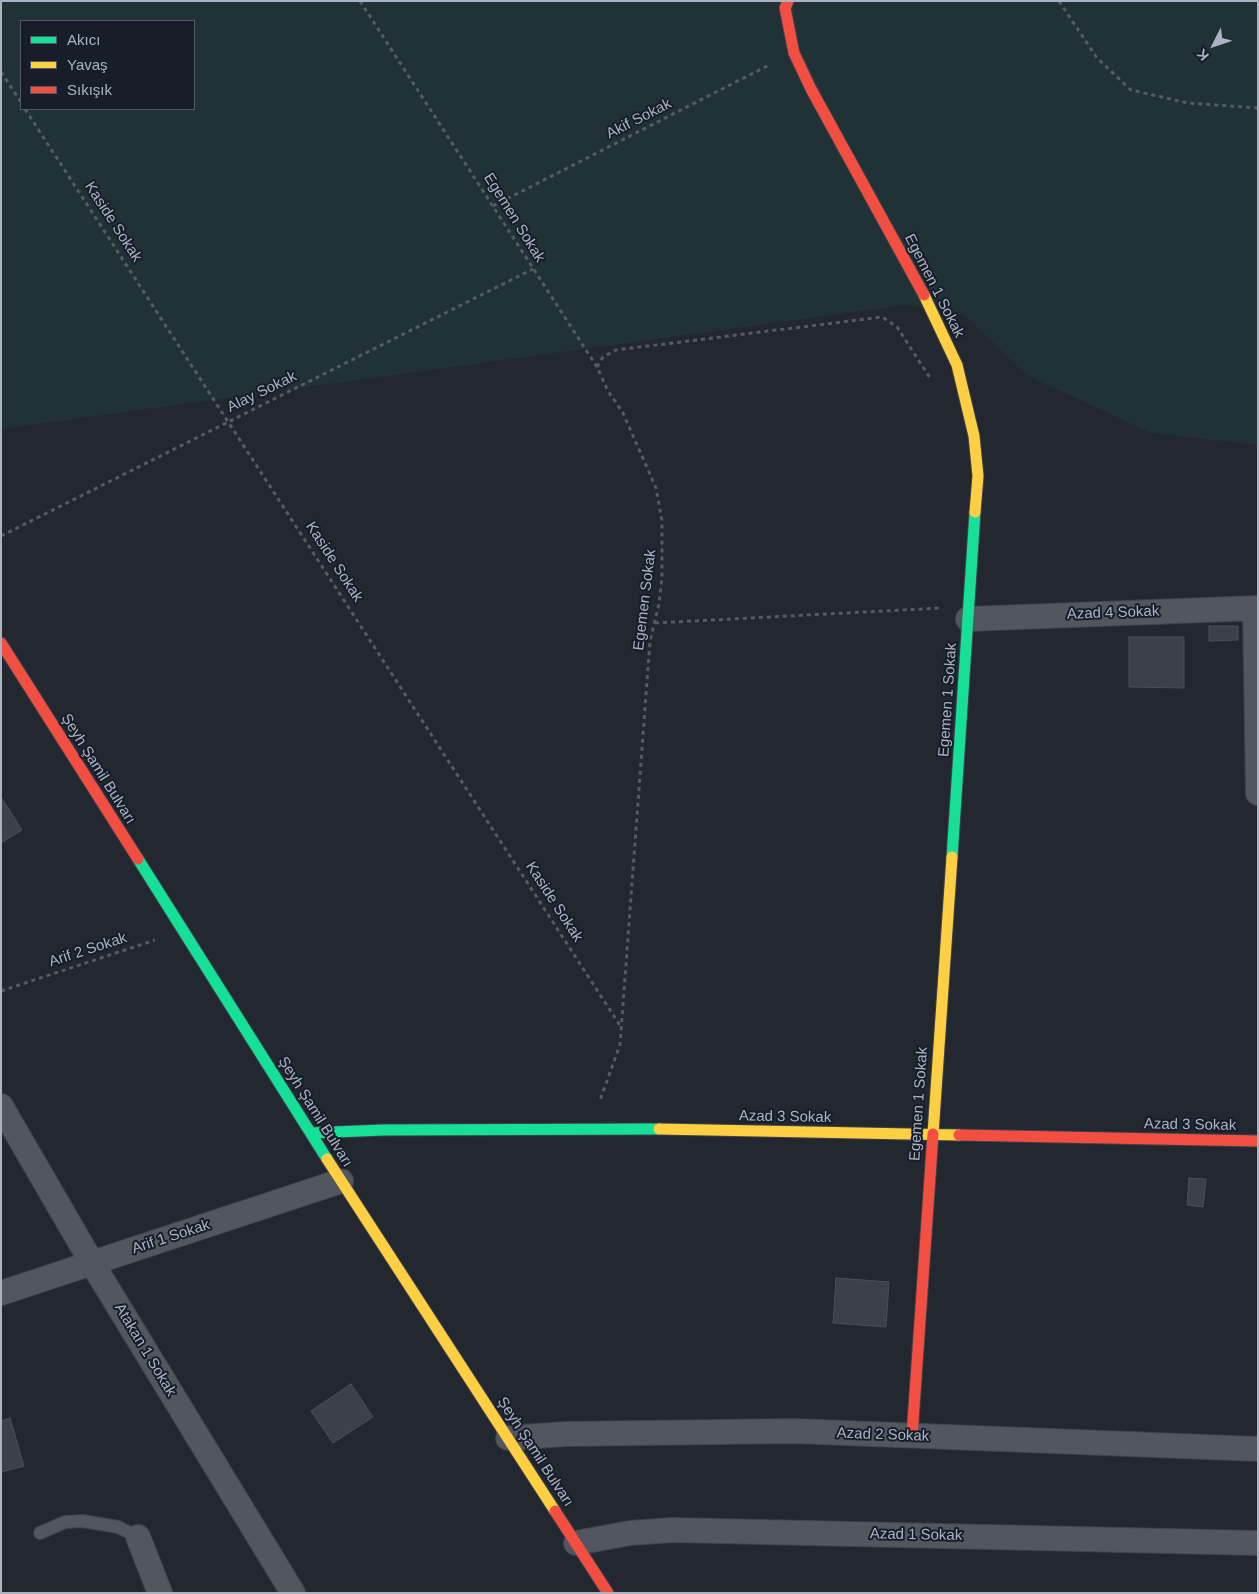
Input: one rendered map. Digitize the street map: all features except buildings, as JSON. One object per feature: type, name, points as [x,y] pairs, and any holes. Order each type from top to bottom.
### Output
[{"type":"street","name":"Egemen 1 Sokak","points":[[786,5],[794,53],[811,90],[923,293],[957,366],[974,436],[978,476],[912,1436]]},
{"type":"street","name":"Azad 4 Sokak","points":[[969,612],[1256,608]]},
{"type":"street","points":[[1256,608],[1258,793]]},
{"type":"street","name":"Şeyh Şamil Bulvarı","points":[[1,643],[341,1182],[608,1593]]},
{"type":"street","name":"Atakan 1 Sokak","points":[[1,1106],[92,1263],[293,1593]]},
{"type":"street","name":"Azad 3 Sokak","points":[[311,1133],[584,1128],[1258,1141]]},
{"type":"street","name":"Arif 1 Sokak","points":[[1,1293],[341,1182]]},
{"type":"street","name":"Azad 2 Sokak","points":[[508,1438],[566,1434],[794,1431],[1258,1449]]},
{"type":"street","name":"Azad 1 Sokak","points":[[576,1543],[630,1533],[672,1530],[1258,1543]]},
{"type":"street","points":[[138,1537],[160,1593]]},
{"type":"lane","points":[[40,1533],[65,1522],[83,1522],[118,1527],[138,1537]]},
{"type":"path","name":"Egemen Sokak","points":[[360,1],[598,367],[608,391],[623,413],[656,488],[663,546],[662,577],[650,642],[622,1028],[620,1045],[599,1103],[584,1128]]},
{"type":"path","points":[[1059,1],[1097,58],[1131,90],[1188,103],[1258,108]]},
{"type":"path","name":"Akif Sokak","points":[[494,206],[794,53]]},
{"type":"path","points":[[1,72],[20,100]]},
{"type":"path","name":"Kaside Sokak","points":[[26,110],[229,420],[622,1028]]},
{"type":"path","name":"Alay Sokak","points":[[1,536],[533,269]]},
{"type":"path","points":[[598,367],[603,357],[616,350],[882,317],[897,327],[932,380]]},
{"type":"path","points":[[655,623],[969,612]]},
{"type":"path","name":"Arif 2 Sokak","points":[[1,991],[182,930]]},
{"type":"shaded area","points":[[1,1],[1258,1],[1258,445],[1151,433],[1026,375],[965,315],[904,305],[1,429]]},
{"type":"traffic: fast","points":[[952,857],[975,512]]},
{"type":"traffic: fast","points":[[138,859],[327,1159]]},
{"type":"traffic: fast","points":[[311,1133],[383,1130],[659,1129]]},
{"type":"traffic: slow","points":[[924,295],[957,365],[974,436],[978,476],[975,512]]},
{"type":"traffic: slow","points":[[933,1134],[952,857]]},
{"type":"traffic: slow","points":[[659,1129],[959,1135]]},
{"type":"traffic: slow","points":[[327,1159],[555,1511]]},
{"type":"traffic: jam","points":[[788,1],[785,8],[794,53],[811,89],[924,295]]},
{"type":"traffic: jam","points":[[1,643],[138,859]]},
{"type":"traffic: jam","points":[[912,1436],[933,1134]]},
{"type":"traffic: jam","points":[[959,1135],[1258,1141]]},
{"type":"traffic: jam","points":[[555,1511],[608,1593]]}]
